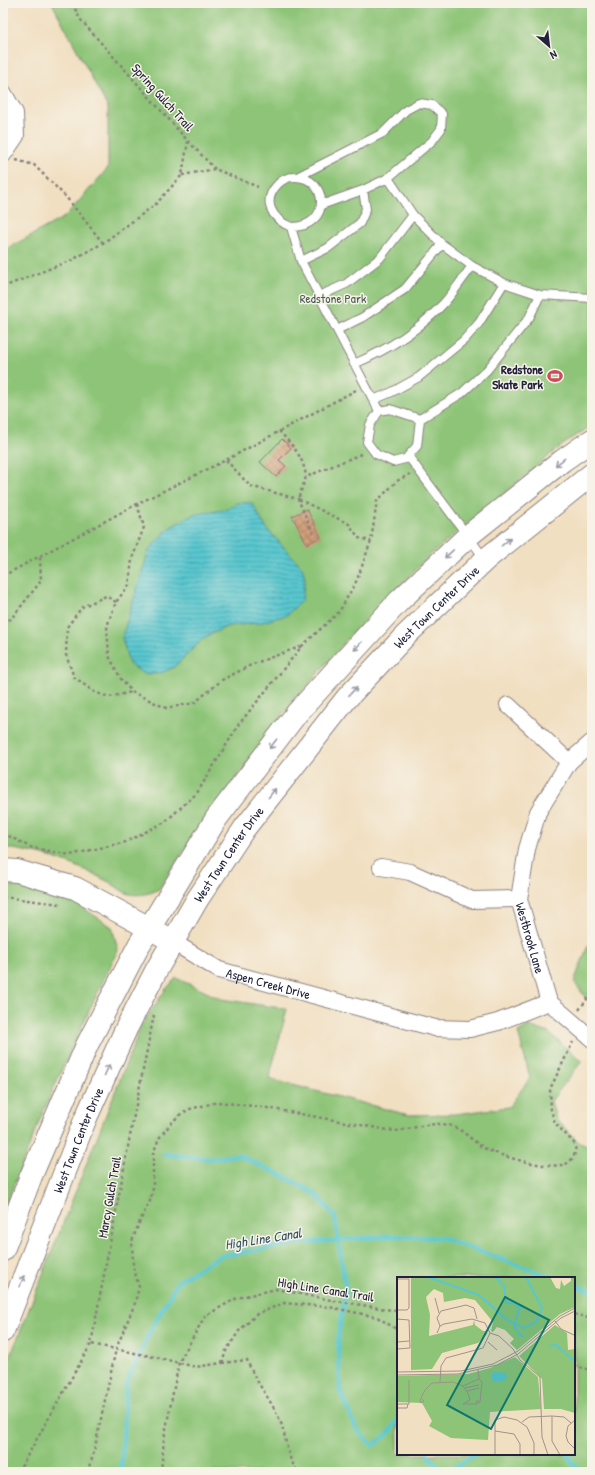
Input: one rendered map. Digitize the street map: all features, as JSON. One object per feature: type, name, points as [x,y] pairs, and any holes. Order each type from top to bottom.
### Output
[{"type":"street","points":[[3,92],[15,113],[16,136],[4,154]]},
{"type":"street","points":[[3,1250],[31,1176],[87,1045],[135,952],[216,819],[297,713],[399,601],[468,536],[562,461],[592,440]]},
{"type":"street","name":"West Town Center Drive","points":[[3,1331],[61,1180],[106,1072],[140,1002],[173,942],[197,900],[244,829],[347,698],[405,636],[486,559],[592,474]]},
{"type":"street","points":[[508,705],[569,762]]},
{"type":"street","name":"Westbrook Lane","points":[[549,1002],[519,899],[527,849],[538,812],[569,762],[592,742]]},
{"type":"street","points":[[381,867],[410,872],[472,900],[519,899]]},
{"type":"street","name":"Aspen Creek Drive","points":[[3,870],[17,871],[76,888],[149,928],[219,970],[435,1028],[470,1029],[498,1022],[549,1002]]},
{"type":"street","points":[[549,1002],[592,1039]]},
{"type":"lane","points":[[299,176],[313,183],[319,192],[321,205],[320,210],[312,221],[300,227],[291,227],[280,223],[272,213],[270,200],[273,189],[282,180],[299,176],[384,133],[406,110],[419,103],[432,105],[442,114],[441,129],[432,141],[388,178],[363,190],[321,205]]},
{"type":"lane","points":[[388,178],[413,215],[442,244],[472,266],[504,283],[540,295],[592,298]]},
{"type":"lane","points":[[301,261],[328,248],[360,224],[366,209],[363,190]]},
{"type":"lane","points":[[319,296],[346,284],[380,258],[413,215]]},
{"type":"lane","points":[[291,227],[301,261],[379,411]]},
{"type":"lane","points":[[337,330],[364,317],[405,289],[442,244]]},
{"type":"lane","points":[[354,364],[379,353],[426,321],[445,302],[472,266]]},
{"type":"lane","points":[[373,400],[392,392],[419,377],[464,340],[479,323],[504,283]]},
{"type":"lane","points":[[420,419],[462,393],[487,370],[529,318],[540,295]]},
{"type":"lane","points":[[409,458],[393,462],[376,454],[367,442],[370,425],[379,411],[390,409],[420,419]]},
{"type":"lane","points":[[409,458],[408,456],[417,446],[420,419]]},
{"type":"lane","points":[[409,458],[486,559]]},
{"type":"path","name":"Spring Gulch Trail","points":[[72,3],[80,19],[188,141],[182,175]]},
{"type":"path","points":[[188,141],[215,168],[258,187]]},
{"type":"path","points":[[4,154],[18,162],[34,165],[66,197],[103,243]]},
{"type":"path","points":[[3,287],[72,260],[103,243],[156,204],[182,175],[215,168]]},
{"type":"path","points":[[3,576],[137,504],[226,460],[356,390]]},
{"type":"path","points":[[279,431],[294,448],[305,466],[306,477],[298,499],[313,533]]},
{"type":"path","points":[[306,477],[361,454]]},
{"type":"path","points":[[226,460],[250,486],[298,499],[349,524],[359,538],[371,541]]},
{"type":"path","points":[[3,833],[30,847],[70,855],[126,842],[165,822],[197,793],[239,724],[302,646],[339,612],[357,580],[371,541],[377,502],[397,481],[419,470]]},
{"type":"path","points":[[137,504],[144,527],[132,559],[129,585],[116,602],[107,626],[109,656],[121,679],[132,692],[166,708],[194,703],[222,680],[253,664],[302,646]]},
{"type":"path","points":[[3,623],[11,619],[41,581],[40,556]]},
{"type":"path","points":[[116,602],[106,596],[82,607],[67,627],[66,655],[74,677],[94,692],[109,697],[132,692]]},
{"type":"path","points":[[3,897],[60,904]]},
{"type":"path","points":[[87,1472],[93,1456],[116,1349],[134,1309],[139,1287],[133,1266],[132,1241],[150,1201],[153,1188],[153,1154],[159,1138],[169,1125],[181,1114],[190,1109],[218,1102],[262,1107],[394,1131],[412,1129],[430,1124],[448,1125],[456,1128],[484,1148],[496,1153],[534,1164],[562,1166],[575,1156],[576,1147],[555,1123],[551,1110],[550,1089],[580,1028],[576,1015],[592,992]]},
{"type":"path","name":"Marcy Gulch Trail","points":[[18,1472],[91,1344],[155,1011]]},
{"type":"path","name":"High Line Canal Trail","points":[[162,1472],[164,1439],[179,1362],[205,1316],[237,1298],[276,1289],[331,1300],[397,1310]]},
{"type":"path","points":[[222,1363],[226,1351],[239,1331],[257,1314],[284,1303],[329,1307],[377,1317],[397,1329]]},
{"type":"path","points":[[575,1314],[592,1319]]},
{"type":"path","points":[[91,1344],[179,1362],[196,1367],[247,1360],[258,1385],[274,1408],[282,1426],[292,1463],[299,1472]]},
{"type":"path","points":[[575,1366],[592,1370]]},
{"type":"green space","name":"Redstone Park","points":[[52,3],[592,3],[592,425],[557,449],[428,557],[350,636],[283,714],[188,844],[159,889],[140,895],[126,893],[108,881],[68,863],[29,852],[3,848],[3,251],[66,216],[108,168],[108,108]]},
{"type":"green space","points":[[3,882],[29,886],[71,900],[112,927],[118,950],[43,1112],[3,1212]]},
{"type":"green space","points":[[592,941],[592,1006],[574,982],[587,948]]},
{"type":"green space","points":[[176,978],[221,999],[287,1009],[269,1079],[409,1115],[455,1114],[509,1107],[530,1078],[518,1032],[529,1026],[549,1033],[582,1061],[551,1101],[556,1119],[580,1143],[592,1148],[592,1472],[3,1472],[3,1375],[141,1026],[166,989]]},
{"type":"water","points":[[238,503],[252,503],[266,528],[302,567],[305,578],[302,600],[287,615],[259,623],[228,626],[205,637],[173,668],[158,674],[144,674],[129,664],[122,637],[149,550],[169,528],[192,515],[228,509]]},
{"type":"building","points":[[282,439],[291,448],[279,460],[286,466],[276,477],[260,462]]},
{"type":"building","points":[[307,509],[321,537],[307,544],[292,516]]},
{"type":"waterway","points":[[164,1154],[210,1159],[238,1155],[283,1176],[316,1194],[335,1217],[346,1291],[338,1337],[340,1391],[357,1430],[373,1446],[389,1433],[397,1421]]},
{"type":"waterway","name":"High Line Canal","points":[[121,1472],[126,1385],[148,1335],[178,1281],[220,1256],[300,1243],[390,1236],[442,1238],[551,1277]]},
{"type":"waterway","name":"High Line Canal","points":[[575,1285],[592,1291]]},
{"type":"waterway","points":[[428,1455],[428,1457],[445,1472]]},
{"type":"waterway","points":[[447,1472],[474,1455]]},
{"type":"waterway","points":[[568,1455],[573,1464],[583,1472]]},
{"type":"place","name":"Redstone Skate Park","points":[[555,376]]}]
